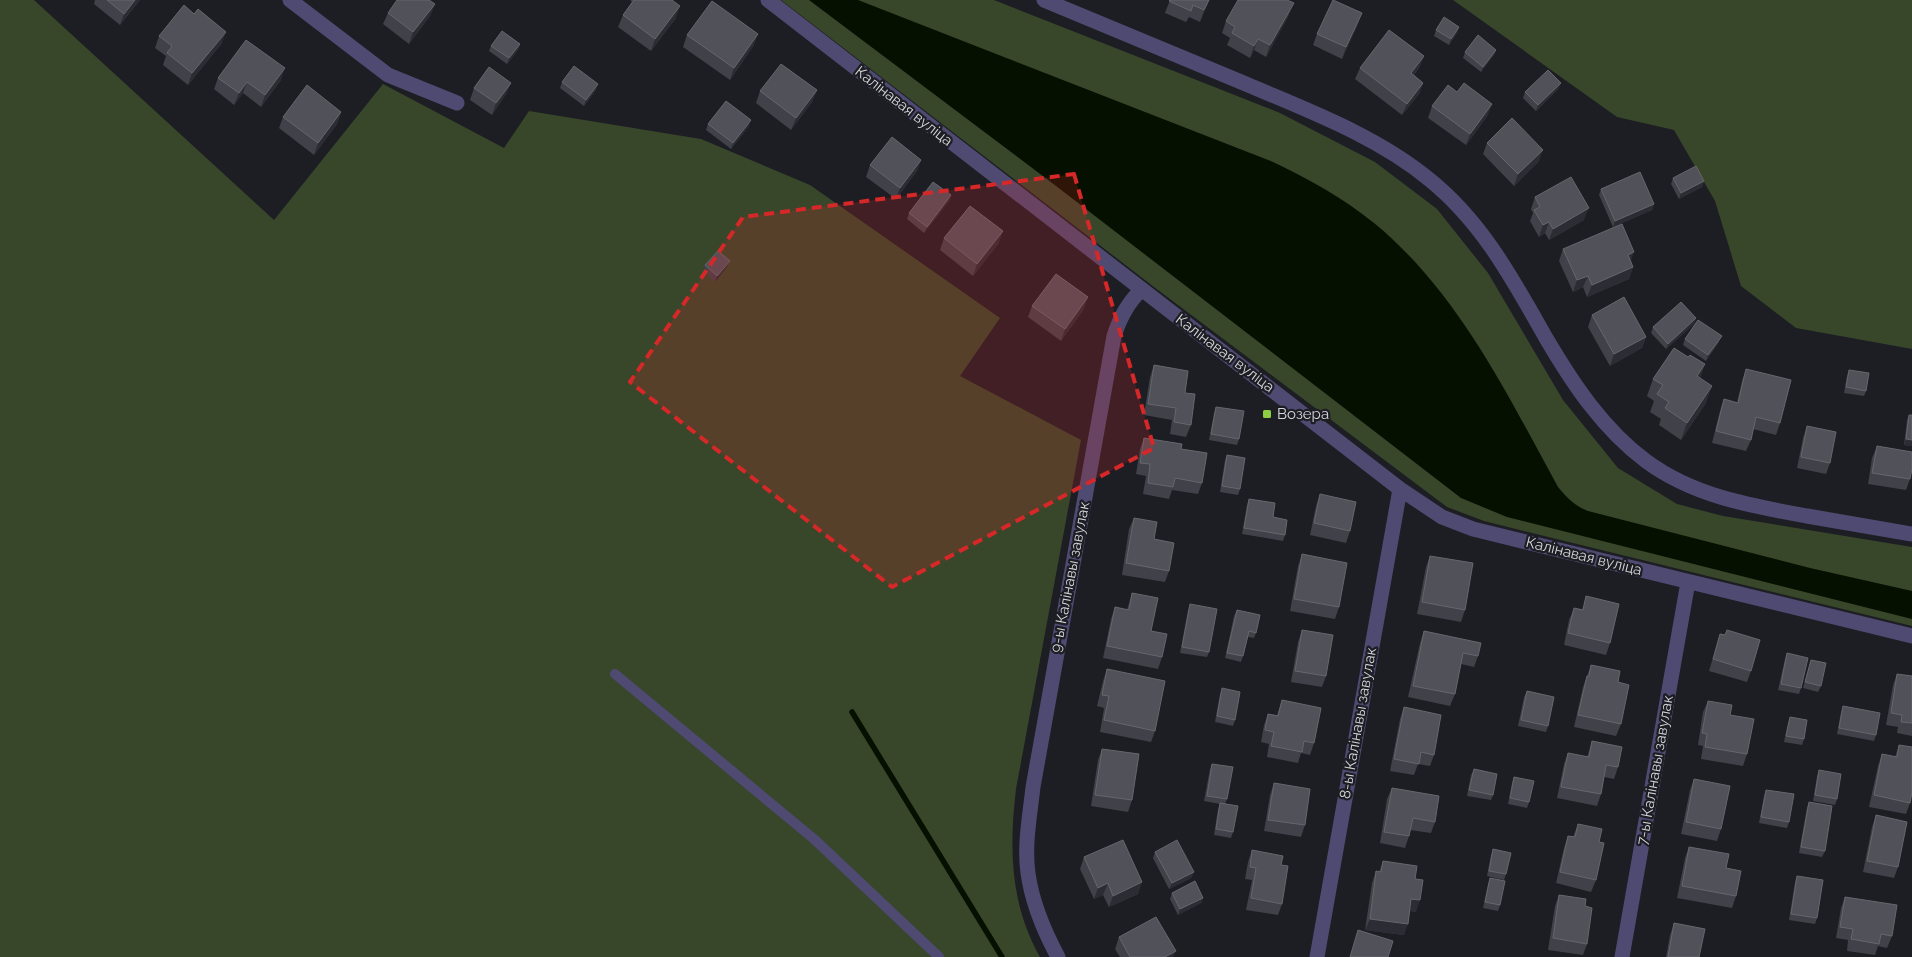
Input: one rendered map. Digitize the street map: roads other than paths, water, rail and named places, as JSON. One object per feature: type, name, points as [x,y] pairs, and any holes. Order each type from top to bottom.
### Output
[{"type":"street","points":[[290,0],[388,75],[457,103]]},
{"type":"street","name":"Калінавая вуліца","points":[[768,0],[1400,489],[1442,517],[1473,529],[1912,636]]},
{"type":"street","points":[[1044,0],[1322,117],[1393,154],[1430,179],[1462,209],[1492,245],[1569,376],[1592,408],[1618,437],[1648,463],[1686,484],[1723,499],[1912,534]]},
{"type":"street","name":"9-ы Калінавы завулак","points":[[1058,957],[1035,907],[1028,872],[1028,829],[1040,743],[1110,355],[1120,316],[1141,290]]},
{"type":"street","name":"8-ы Калінавы завулак","points":[[1317,957],[1400,489]]},
{"type":"street","name":"7-ы Калінавы завулак","points":[[1622,957],[1688,582]]},
{"type":"lane","points":[[615,674],[814,839],[939,957]]},
{"type":"waterway","points":[[852,712],[1002,957]]},
{"type":"place","name":"Возера","points":[[1267,414]]}]
